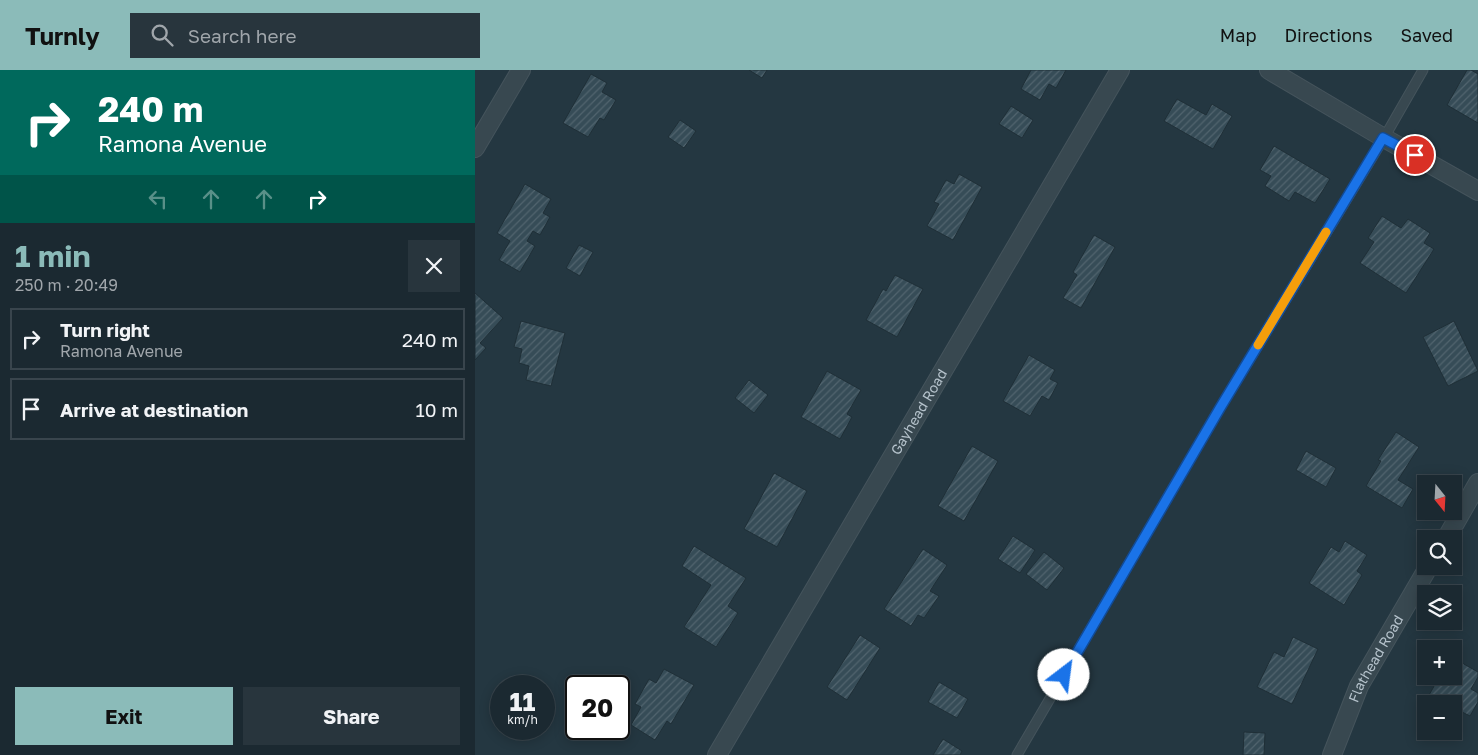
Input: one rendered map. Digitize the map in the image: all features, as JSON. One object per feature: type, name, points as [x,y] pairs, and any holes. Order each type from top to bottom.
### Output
[{"type":"street","points":[[475,148],[521,70]]},
{"type":"street","name":"Gayhead Road","points":[[717,755],[1120,70]]},
{"type":"street","points":[[1269,70],[1383,138],[1478,191]]},
{"type":"street","points":[[1450,530],[1478,483]]},
{"type":"street","name":"Flathead Road","points":[[1332,755],[1359,686],[1424,575]]},
{"type":"lane","points":[[1017,755],[1220,408],[1423,70]]},
{"type":"building","points":[[749,70],[767,70],[762,78]]},
{"type":"building","points":[[1031,70],[1066,70],[1056,88],[1049,84],[1040,100],[1021,89]]},
{"type":"building","points":[[1467,70],[1478,74],[1478,123],[1447,105]]},
{"type":"building","points":[[591,74],[607,83],[602,92],[616,100],[604,120],[600,118],[588,137],[563,123]]},
{"type":"building","points":[[1177,99],[1206,115],[1212,104],[1232,116],[1213,149],[1164,121]]},
{"type":"building","points":[[1011,106],[1033,120],[1022,138],[999,124]]},
{"type":"building","points":[[680,120],[696,131],[684,148],[668,137]]},
{"type":"building","points":[[1274,146],[1330,179],[1315,203],[1295,192],[1289,201],[1265,186],[1271,176],[1260,170]]},
{"type":"building","points":[[959,174],[982,187],[953,240],[927,226],[939,204],[934,202],[946,180],[954,184]]},
{"type":"building","points":[[525,184],[551,199],[543,213],[550,217],[540,235],[533,231],[527,241],[535,246],[520,272],[499,260],[510,241],[497,233]]},
{"type":"building","points":[[1382,216],[1401,228],[1408,219],[1430,233],[1424,243],[1434,249],[1406,293],[1360,263],[1374,242],[1368,238]]},
{"type":"building","points":[[1094,235],[1115,247],[1081,308],[1063,298],[1077,275],[1073,272]]},
{"type":"building","points":[[579,245],[593,252],[580,276],[566,268]]},
{"type":"building","points":[[895,275],[923,289],[897,337],[866,320],[883,289],[886,291]]},
{"type":"building","points":[[475,293],[503,318],[480,343],[486,348],[475,360]]},
{"type":"building","points":[[521,321],[565,333],[551,386],[526,380],[529,366],[519,363],[522,349],[514,347]]},
{"type":"building","points":[[1454,321],[1478,371],[1448,386],[1423,337]]},
{"type":"building","points":[[1029,355],[1055,370],[1050,379],[1058,383],[1049,400],[1042,396],[1030,416],[1003,401]]},
{"type":"building","points":[[827,371],[861,390],[847,414],[852,417],[840,439],[801,417]]},
{"type":"building","points":[[749,380],[768,395],[754,413],[735,398]]},
{"type":"building","points":[[1396,432],[1419,447],[1398,480],[1413,489],[1402,508],[1366,486],[1381,461],[1378,460]]},
{"type":"building","points":[[972,446],[998,461],[964,521],[938,506]]},
{"type":"building","points":[[1306,451],[1336,468],[1326,487],[1296,470]]},
{"type":"building","points":[[774,473],[807,491],[777,547],[744,529]]},
{"type":"building","points":[[1013,536],[1035,550],[1020,573],[998,559]]},
{"type":"building","points":[[1345,541],[1367,555],[1357,571],[1362,575],[1344,605],[1309,583],[1331,547],[1339,552]]},
{"type":"building","points":[[694,546],[746,578],[728,606],[738,613],[716,647],[684,627],[711,585],[682,566]]},
{"type":"building","points":[[923,549],[947,565],[930,591],[939,596],[924,618],[918,615],[911,626],[884,609]]},
{"type":"building","points":[[1044,552],[1064,568],[1047,590],[1026,574]]},
{"type":"building","points":[[860,635],[880,648],[847,700],[827,687]]},
{"type":"building","points":[[1293,637],[1318,649],[1292,704],[1257,687],[1274,652],[1284,657]]},
{"type":"building","points":[[1462,663],[1478,672],[1478,677],[1471,689],[1478,693],[1478,702],[1470,716],[1462,712],[1462,695],[1429,695],[1435,685],[1462,685]]},
{"type":"building","points":[[664,669],[694,685],[671,724],[667,721],[655,740],[631,725],[641,707],[635,704],[649,679],[656,683]]},
{"type":"building","points":[[939,682],[968,699],[957,718],[928,702]]},
{"type":"building","points":[[1244,732],[1265,733],[1264,755],[1243,755]]},
{"type":"building","points":[[943,739],[962,751],[960,755],[933,755]]},
{"type":"slow traffic","points":[[1258,345],[1326,232]]},
{"type":"route","points":[[1064,675],[1220,408],[1383,138],[1415,155]]}]
